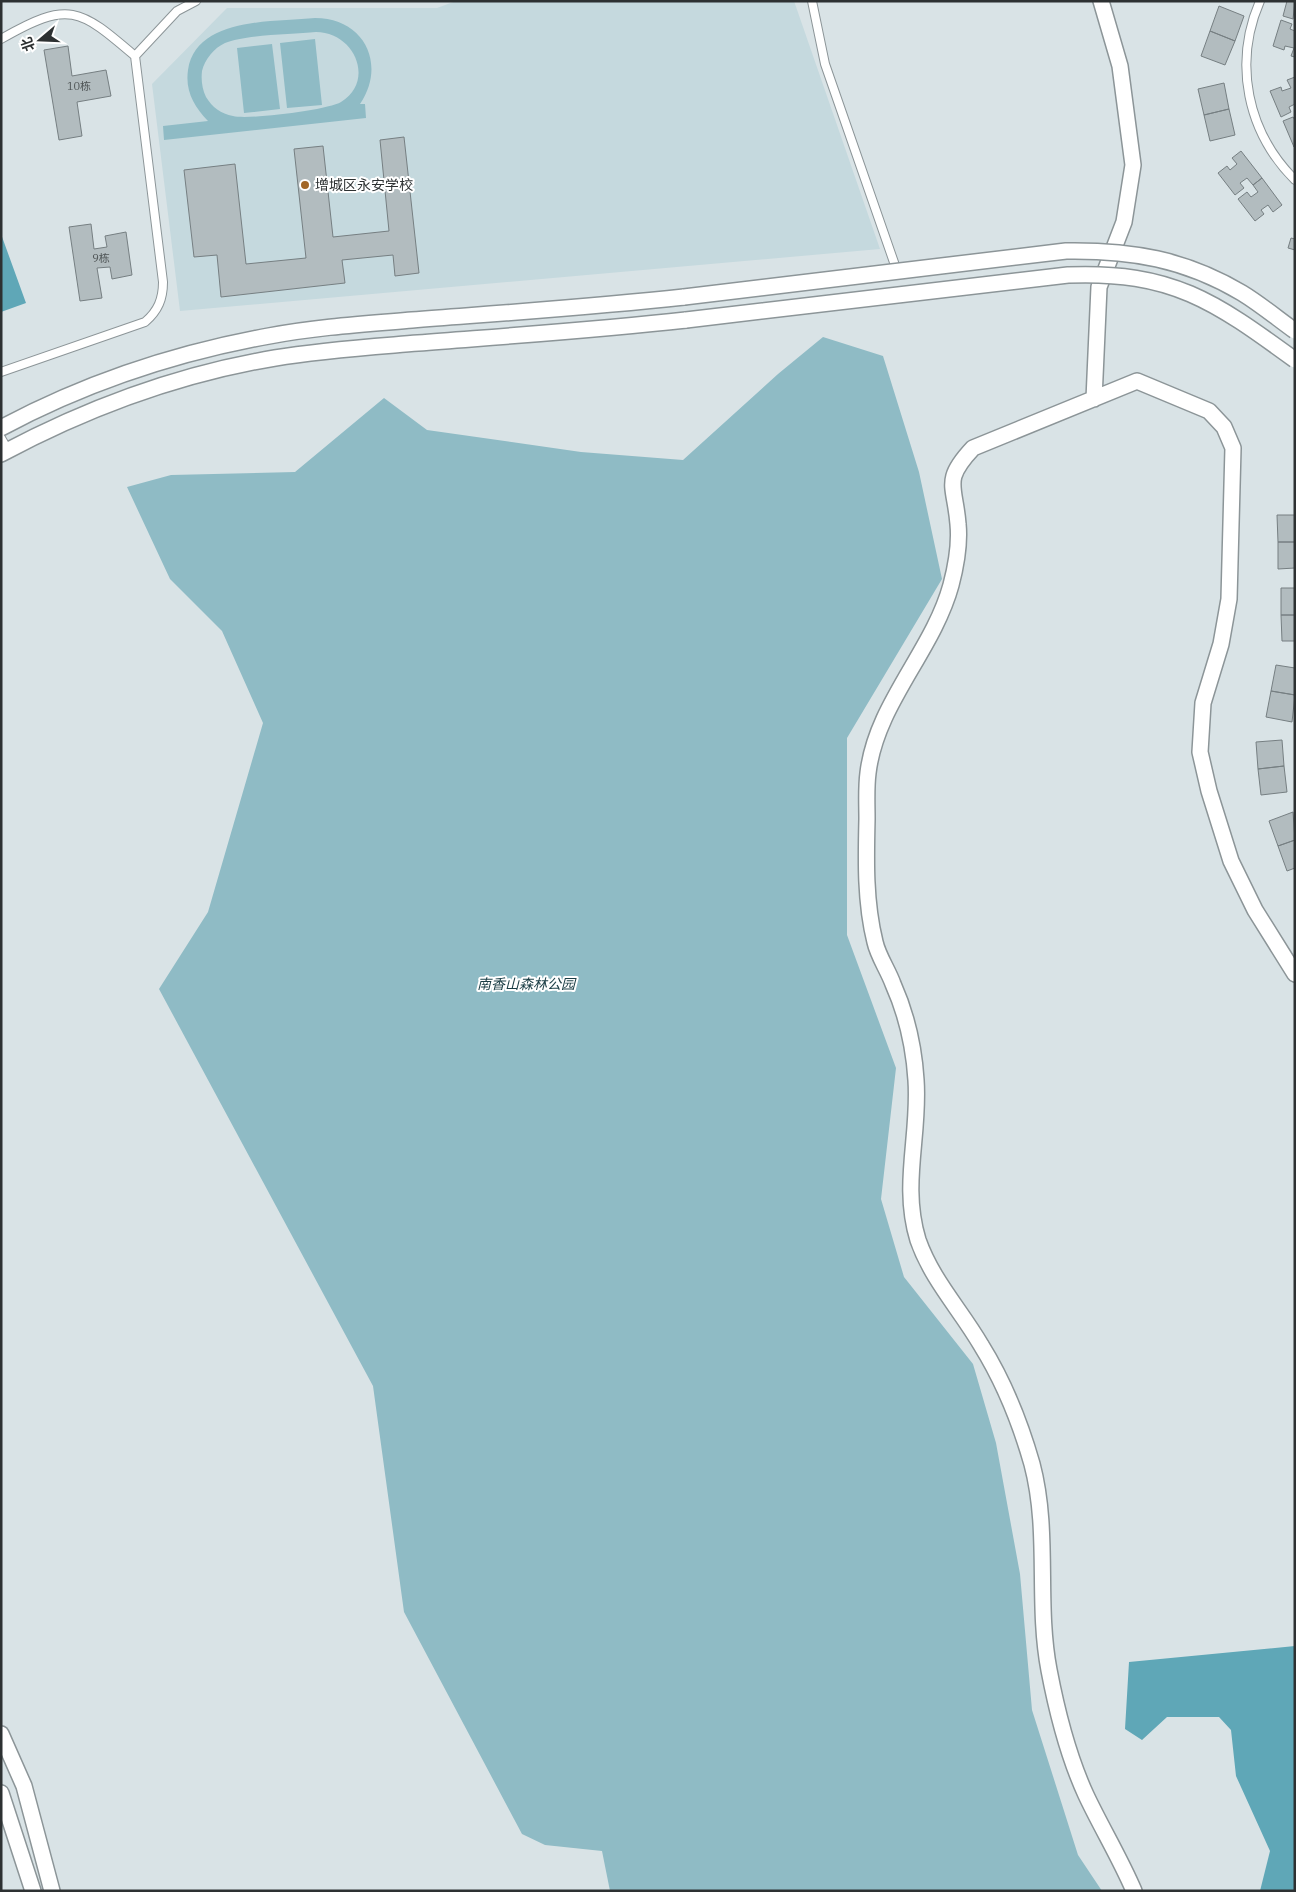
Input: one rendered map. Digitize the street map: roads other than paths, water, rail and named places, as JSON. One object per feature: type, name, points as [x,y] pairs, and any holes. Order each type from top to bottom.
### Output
[{"type":"street","points":[[1094,399],[1099,287],[1124,222],[1133,165],[1120,66],[1101,1]]},
{"type":"street","points":[[1,428],[85,388],[146,366],[207,348],[270,335],[334,327],[684,297],[1066,251],[1103,250],[1140,254],[1176,262],[1210,276],[1243,294],[1295,331]]},
{"type":"street","points":[[4,448],[94,410],[153,388],[213,371],[274,358],[336,350],[686,320],[1068,275],[1102,274],[1136,277],[1169,285],[1200,297],[1230,314],[1295,360]]},
{"type":"street","points":[[1134,1891],[1083,1790],[1062,1730],[1048,1668],[1041,1604],[1043,1559],[1040,1513],[1033,1468],[1020,1425],[1002,1383],[980,1343],[933,1274],[918,1238],[910,1201],[910,1162],[917,1125],[916,1078],[909,1032],[895,987],[875,944],[866,875],[868,774],[872,754],[886,716],[945,606],[956,567],[958,526],[952,486],[957,465],[974,448],[1137,381],[1209,411],[1224,427],[1232,448],[1229,599],[1221,644],[1203,703],[1200,752],[1209,790],[1231,861],[1255,910],[1295,974]]},
{"type":"street","points":[[1,1734],[24,1786],[52,1891]]},
{"type":"street","points":[[1,1793],[33,1891]]},
{"type":"lane","points":[[136,56],[177,11],[182,1]]},
{"type":"lane","points":[[177,11],[196,1]]},
{"type":"lane","points":[[812,1],[824,64],[897,271]]},
{"type":"lane","points":[[1260,1],[1248,42],[1245,69],[1248,96],[1255,122],[1267,146],[1283,168],[1295,180]]},
{"type":"lane","points":[[1,40],[49,14],[75,11],[91,18],[136,56],[163,282],[161,301],[151,317],[137,326],[1,372]]},
{"type":"place","name":"增城区永安学校","points":[[305,185]]},
{"type":"park label","name":"南香山森林公园","points":[[526,984]]}]
